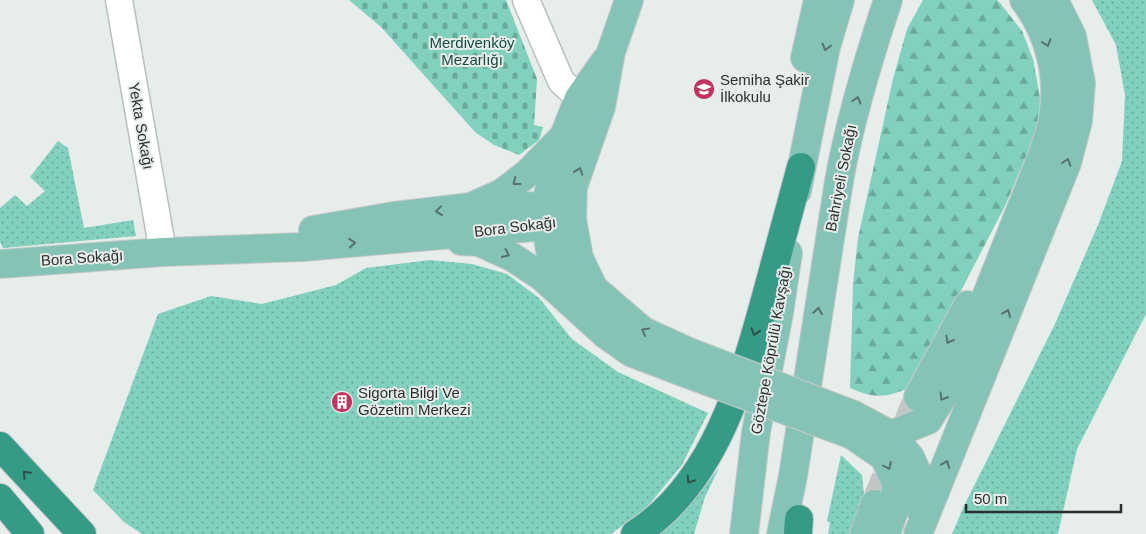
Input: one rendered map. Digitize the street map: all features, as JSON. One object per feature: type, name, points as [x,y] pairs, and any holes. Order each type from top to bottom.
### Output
[{"type":"highway","points":[[634,534],[646,527],[682,492],[712,448],[738,389],[758,325],[801,167]]},
{"type":"highway","points":[[0,446],[82,534]]},
{"type":"highway","points":[[0,498],[30,534]]},
{"type":"highway","points":[[52,501],[99,534]]},
{"type":"main road","points":[[629,0],[611,52],[600,107],[573,187],[572,219],[579,258],[594,289],[643,331],[687,363]]},
{"type":"main road","points":[[801,167],[805,61],[818,0]]},
{"type":"main road","points":[[801,167],[826,47],[840,0]]},
{"type":"main road","name":"Bahriyeli Sokağı","points":[[793,530],[810,359],[848,133],[872,46],[888,0]]},
{"type":"main road","points":[[872,46],[890,17],[896,0]]},
{"type":"main road","points":[[891,435],[928,420],[953,380],[1042,156],[1053,119],[1056,80],[1047,40],[1031,8],[1024,0]]},
{"type":"main road","points":[[920,530],[1067,162],[1078,121],[1081,83],[1072,36],[1054,0]]},
{"type":"main road","points":[[570,301],[551,256],[546,216],[564,136],[570,90],[611,52]]},
{"type":"main road","points":[[471,207],[502,192],[528,173],[564,136]]},
{"type":"main road","points":[[918,397],[968,305],[1042,156]]},
{"type":"main road","name":"Göztepe Köprülü Kavşağı","points":[[744,534],[756,432],[779,313],[801,167]]},
{"type":"main road","name":"Bora Sokağı","points":[[163,252],[394,216],[471,207],[572,219]]},
{"type":"main road","name":"Bora Sokağı","points":[[0,264],[163,252],[303,248],[425,237],[546,216]]},
{"type":"main road","points":[[425,237],[480,242],[512,257],[541,276],[605,334],[632,354],[687,363],[853,425],[891,435],[910,457],[923,485],[920,530]]},
{"type":"main road","points":[[853,425],[884,457],[896,483],[895,508],[886,534]]},
{"type":"main road","points":[[734,534],[756,432]]},
{"type":"main road","points":[[864,534],[875,504]]},
{"type":"street","name":"Yekta Sokağı","points":[[119,0],[163,252]]},
{"type":"street","points":[[526,0],[570,90]]},
{"type":"green space","name":"Merdivenköy Mezarlığı","points":[[349,0],[506,0],[537,79],[534,125],[543,127],[539,140],[519,155],[494,145],[475,132],[381,27]]},
{"type":"green space","points":[[923,0],[997,0],[1000,3],[1022,31],[1033,59],[1040,98],[1039,126],[1005,206],[911,387],[880,396],[850,388],[853,284],[858,238],[893,79],[907,29]]},
{"type":"green space","points":[[1092,0],[1146,0],[1146,314],[1077,449],[1058,534],[952,534],[964,506],[1055,324],[1098,225],[1122,161],[1125,95],[1116,45]]},
{"type":"green space","points":[[58,141],[68,148],[84,228],[133,220],[136,236],[3,248],[0,242],[0,208],[15,195],[27,206],[45,191],[30,177]]},
{"type":"green space","points":[[430,260],[472,264],[507,274],[539,298],[572,339],[618,372],[708,413],[682,465],[647,507],[611,534],[142,534],[124,522],[93,490],[158,314],[211,296],[262,304],[336,285],[366,268]]},
{"type":"green space","points":[[841,455],[862,475],[864,495],[854,534],[828,534],[830,523],[827,521]]},
{"type":"green space","points":[[719,468],[705,497],[694,534],[660,534],[686,508]]},
{"type":"tunnel","points":[[875,504],[918,397]]},
{"type":"place","name":"Semiha Şakir İlkokulu","points":[[704,89]]},
{"type":"place","name":"Sigorta Bilgi Ve Gözetim Merkezi","points":[[342,402]]}]
